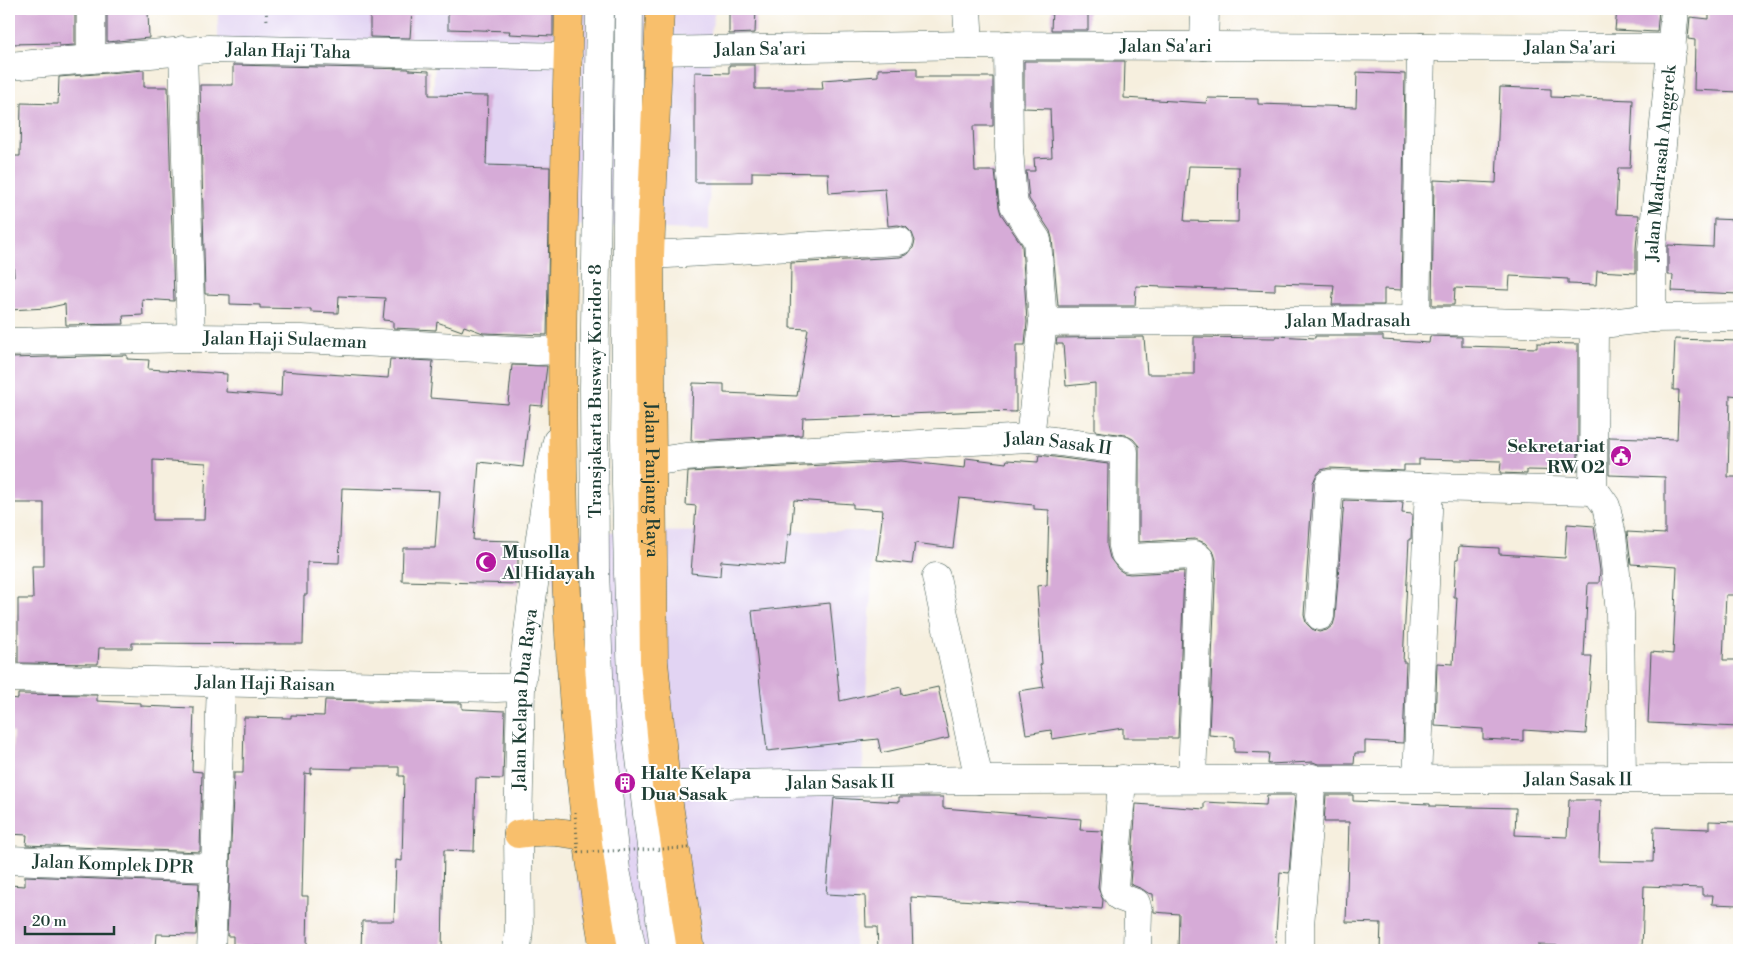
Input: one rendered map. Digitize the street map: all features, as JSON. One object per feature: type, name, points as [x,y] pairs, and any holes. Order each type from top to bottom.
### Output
[{"type":"main road","points":[[569,9],[562,350],[562,420],[569,649],[586,837],[604,950]]},
{"type":"main road","name":"Jalan Panjang Raya","points":[[660,9],[650,255],[654,662],[666,786],[691,950]]},
{"type":"main road","points":[[518,834],[557,831],[586,837]]},
{"type":"street","points":[[91,9],[91,59]]},
{"type":"street","name":"Transjakarta Busway Koridor 8","points":[[600,9],[594,388],[594,570],[602,726],[607,783],[616,870],[632,950]]},
{"type":"street","name":"Transjakarta Busway Koridor 8","points":[[629,9],[625,440],[628,574],[633,702],[664,950]]},
{"type":"street","points":[[967,9],[969,45]]},
{"type":"street","points":[[1204,46],[1206,9]]},
{"type":"street","name":"Jalan Madrasah Anggrek","points":[[1652,318],[1652,249],[1672,48],[1674,9]]},
{"type":"street","name":"Jalan Sa'ari","points":[[658,51],[969,45],[1672,48]]},
{"type":"street","points":[[1008,45],[1009,148],[1014,205],[1037,240],[1043,322],[1030,438]]},
{"type":"street","points":[[1416,320],[1421,47]]},
{"type":"street","name":"Jalan Haji Taha","points":[[9,66],[210,49],[568,57]]},
{"type":"street","points":[[183,50],[192,338]]},
{"type":"street","points":[[650,255],[899,241]]},
{"type":"street","name":"Jalan Madrasah","points":[[1043,322],[1416,320],[1594,326],[1652,318],[1739,317]]},
{"type":"street","points":[[1593,491],[1594,326]]},
{"type":"street","name":"Jalan Haji Sulaeman","points":[[9,342],[192,338],[302,339],[537,351],[562,350]]},
{"type":"street","name":"Jalan Kelapa Dua Raya","points":[[517,950],[519,928],[518,834],[521,686],[549,477],[562,420]]},
{"type":"street","name":"Jalan Sasak II","points":[[651,462],[686,457],[1030,438],[1119,448],[1124,452],[1123,546],[1126,554],[1129,558],[1195,555],[1200,559],[1192,779]]},
{"type":"street","points":[[1320,616],[1327,488],[1330,483],[1593,491],[1606,506],[1612,535],[1620,613],[1622,779]]},
{"type":"street","points":[[1417,779],[1429,487]]},
{"type":"street","points":[[936,577],[979,780]]},
{"type":"street","name":"Jalan Haji Raisan","points":[[9,678],[496,688],[521,686]]},
{"type":"street","name":"Jalan Komplek DPR","points":[[211,950],[216,868],[221,682]]},
{"type":"street","points":[[1300,950],[1300,925],[1312,778]]},
{"type":"street","points":[[1122,779],[1114,888],[1120,897],[1136,903],[1138,911],[1137,950]]},
{"type":"street","name":"Jalan Sasak II","points":[[666,786],[1122,779],[1739,779]]},
{"type":"street","name":"Jalan Komplek DPR","points":[[9,860],[216,868]]},
{"type":"path","points":[[575,812],[578,852],[691,848]]},
{"type":"shaded area","points":[[218,9],[715,9],[711,33],[709,231],[429,218],[435,50],[218,42]]},
{"type":"shaded area","points":[[874,531],[854,950],[592,950],[578,884],[550,532]]},
{"type":"building","points":[[9,9],[75,9],[75,45],[59,46],[59,43],[10,44]]},
{"type":"building","points":[[370,9],[412,9],[410,38],[370,37]]},
{"type":"building","points":[[448,9],[553,9],[553,36],[509,34],[510,31],[448,29]]},
{"type":"building","points":[[729,9],[756,9],[755,33],[729,34]]},
{"type":"building","points":[[1052,9],[1088,9],[1088,30],[1051,30]]},
{"type":"building","points":[[1617,9],[1659,9],[1657,32],[1615,30]]},
{"type":"building","points":[[1709,9],[1739,9],[1739,92],[1694,90],[1695,40],[1688,39],[1690,17],[1709,19]]},
{"type":"building","points":[[107,11],[148,11],[149,38],[107,42]]},
{"type":"building","points":[[1024,61],[1125,61],[1124,98],[1206,103],[1207,98],[1258,99],[1258,104],[1356,107],[1357,72],[1405,74],[1401,290],[1384,289],[1384,305],[1332,305],[1334,285],[1275,283],[1275,291],[1136,286],[1135,306],[1058,306],[1052,238],[1050,231],[1029,199],[1026,171],[1035,171],[1034,158],[1052,157],[1050,109],[1024,108]],"holes":[[[1189,166],[1239,167],[1238,222],[1184,221]]]},
{"type":"building","points":[[233,65],[429,71],[429,95],[488,96],[486,165],[550,167],[547,335],[483,333],[464,326],[462,331],[437,322],[436,330],[393,328],[393,321],[383,320],[385,298],[339,296],[338,313],[311,312],[311,309],[260,308],[260,305],[230,304],[230,295],[205,294],[200,85],[233,85]]},
{"type":"building","points":[[729,65],[755,65],[755,89],[823,89],[822,80],[878,76],[878,69],[917,68],[917,77],[993,77],[993,126],[973,126],[975,171],[995,171],[1001,214],[1022,245],[1027,322],[1025,345],[1016,345],[1016,412],[985,411],[803,418],[802,435],[691,441],[693,383],[724,384],[724,393],[797,396],[808,329],[790,328],[791,263],[900,257],[908,254],[913,248],[915,241],[912,233],[906,227],[898,225],[888,226],[885,189],[829,193],[828,173],[752,172],[752,182],[695,182],[695,72],[729,73]]},
{"type":"building","points":[[144,70],[144,87],[168,87],[174,301],[142,299],[143,315],[123,316],[124,324],[66,325],[65,304],[47,308],[9,310],[9,276],[14,276],[11,229],[9,229],[9,156],[20,156],[21,103],[58,104],[59,77]]},
{"type":"building","points":[[1500,87],[1551,89],[1551,97],[1633,100],[1630,168],[1618,168],[1616,214],[1639,215],[1636,273],[1597,271],[1596,285],[1568,284],[1568,279],[1510,276],[1509,290],[1455,288],[1454,305],[1432,305],[1434,180],[1496,183]]},
{"type":"building","points":[[1714,219],[1739,220],[1739,294],[1672,291],[1673,275],[1668,275],[1668,245],[1713,247]]},
{"type":"building","points":[[1276,336],[1315,338],[1315,336],[1383,336],[1383,340],[1429,343],[1430,336],[1462,337],[1462,346],[1537,348],[1537,343],[1578,344],[1578,471],[1527,470],[1527,474],[1500,473],[1501,461],[1419,459],[1419,465],[1404,465],[1404,471],[1329,468],[1321,470],[1316,476],[1313,483],[1304,615],[1306,623],[1312,629],[1319,632],[1327,630],[1333,625],[1335,618],[1344,500],[1403,502],[1402,513],[1412,514],[1403,662],[1406,662],[1403,743],[1365,741],[1365,753],[1355,753],[1354,764],[1318,764],[1313,762],[1268,764],[1269,753],[1234,752],[1234,737],[1209,735],[1216,560],[1214,553],[1205,543],[1195,539],[1139,542],[1139,446],[1133,439],[1125,435],[1095,431],[1095,383],[1066,386],[1063,344],[1056,344],[1057,338],[1144,337],[1147,374],[1194,374],[1194,337],[1276,338]]},
{"type":"building","points":[[1675,339],[1739,341],[1739,396],[1730,395],[1728,477],[1739,477],[1739,595],[1726,595],[1723,660],[1739,660],[1739,727],[1648,723],[1651,652],[1673,654],[1677,567],[1631,564],[1627,532],[1665,534],[1665,477],[1609,475],[1609,437],[1677,439],[1679,390],[1673,390]]},
{"type":"building","points":[[127,355],[127,359],[149,360],[148,369],[227,374],[226,392],[281,396],[282,371],[388,378],[390,359],[433,361],[430,398],[508,404],[512,365],[547,366],[542,406],[530,405],[523,467],[479,462],[473,540],[518,541],[518,584],[402,581],[403,548],[435,548],[439,491],[342,488],[339,563],[307,562],[307,595],[304,595],[303,644],[132,643],[132,648],[99,648],[98,664],[18,663],[18,599],[33,599],[32,566],[44,566],[44,503],[9,503],[9,358]],"holes":[[[153,460],[206,463],[204,520],[153,520]]]},
{"type":"building","points":[[1039,455],[1108,464],[1107,546],[1110,558],[1118,569],[1130,574],[1184,571],[1178,738],[1123,738],[1123,728],[1052,739],[1051,730],[1026,734],[1019,691],[1044,687],[1040,665],[1042,664],[1037,586],[1047,585],[1049,510],[1034,509],[1034,505],[959,498],[953,548],[915,543],[912,564],[877,560],[883,510],[853,508],[853,504],[794,500],[791,534],[788,534],[785,566],[721,561],[720,576],[691,573],[696,506],[686,505],[688,472],[901,461],[965,468],[966,458],[1006,463],[1007,460],[1038,462]]},
{"type":"building","points":[[1567,524],[1594,526],[1600,571],[1599,583],[1588,583],[1584,656],[1592,656],[1586,734],[1523,730],[1523,741],[1483,739],[1483,729],[1435,726],[1437,663],[1453,664],[1457,597],[1454,597],[1456,559],[1458,559],[1459,546],[1499,548],[1499,554],[1565,558]]},
{"type":"building","points":[[830,603],[840,701],[901,687],[902,695],[938,687],[949,738],[881,753],[878,739],[767,751],[752,611]]},
{"type":"building","points":[[18,694],[97,695],[97,701],[141,703],[141,706],[194,708],[192,771],[202,772],[200,852],[26,845],[27,835],[9,834],[9,779],[11,779],[13,732],[9,732],[9,698],[18,699]]},
{"type":"building","points":[[325,700],[462,703],[462,709],[505,711],[503,779],[476,778],[474,851],[444,850],[442,950],[361,950],[362,921],[394,921],[396,860],[402,861],[404,776],[399,776],[399,767],[311,768],[311,774],[305,773],[302,896],[308,896],[307,947],[233,946],[233,936],[227,936],[234,773],[243,773],[244,717],[291,718],[291,715],[324,716]]},
{"type":"building","points":[[1267,795],[1295,795],[1289,873],[1280,872],[1275,950],[1178,950],[1179,914],[1154,912],[1153,894],[1130,884],[1136,804],[1204,809],[1204,802],[1266,805]]},
{"type":"building","points":[[1326,795],[1353,795],[1353,801],[1430,804],[1430,806],[1516,808],[1515,835],[1567,837],[1569,800],[1601,800],[1599,861],[1653,862],[1654,827],[1709,829],[1709,821],[1739,822],[1739,905],[1712,904],[1713,895],[1702,895],[1702,888],[1644,886],[1642,950],[1601,950],[1601,947],[1538,945],[1538,950],[1380,950],[1381,923],[1346,922],[1349,822],[1324,822]]},
{"type":"building","points":[[899,797],[943,797],[943,808],[1081,819],[1080,830],[1103,831],[1098,888],[1103,900],[1102,909],[911,897],[913,950],[878,950],[877,927],[866,927],[865,896],[826,894],[834,798],[899,802]]},
{"type":"building","points":[[25,876],[199,883],[196,935],[157,934],[156,947],[122,946],[122,950],[9,950],[9,885],[25,886]]},
{"type":"place","name":"Sekretariat RW 02","points":[[1621,456]]},
{"type":"place","name":"Musolla Al Hidayah","points":[[486,562]]},
{"type":"place","name":"Halte Kelapa Dua Sasak","points":[[625,783]]}]
